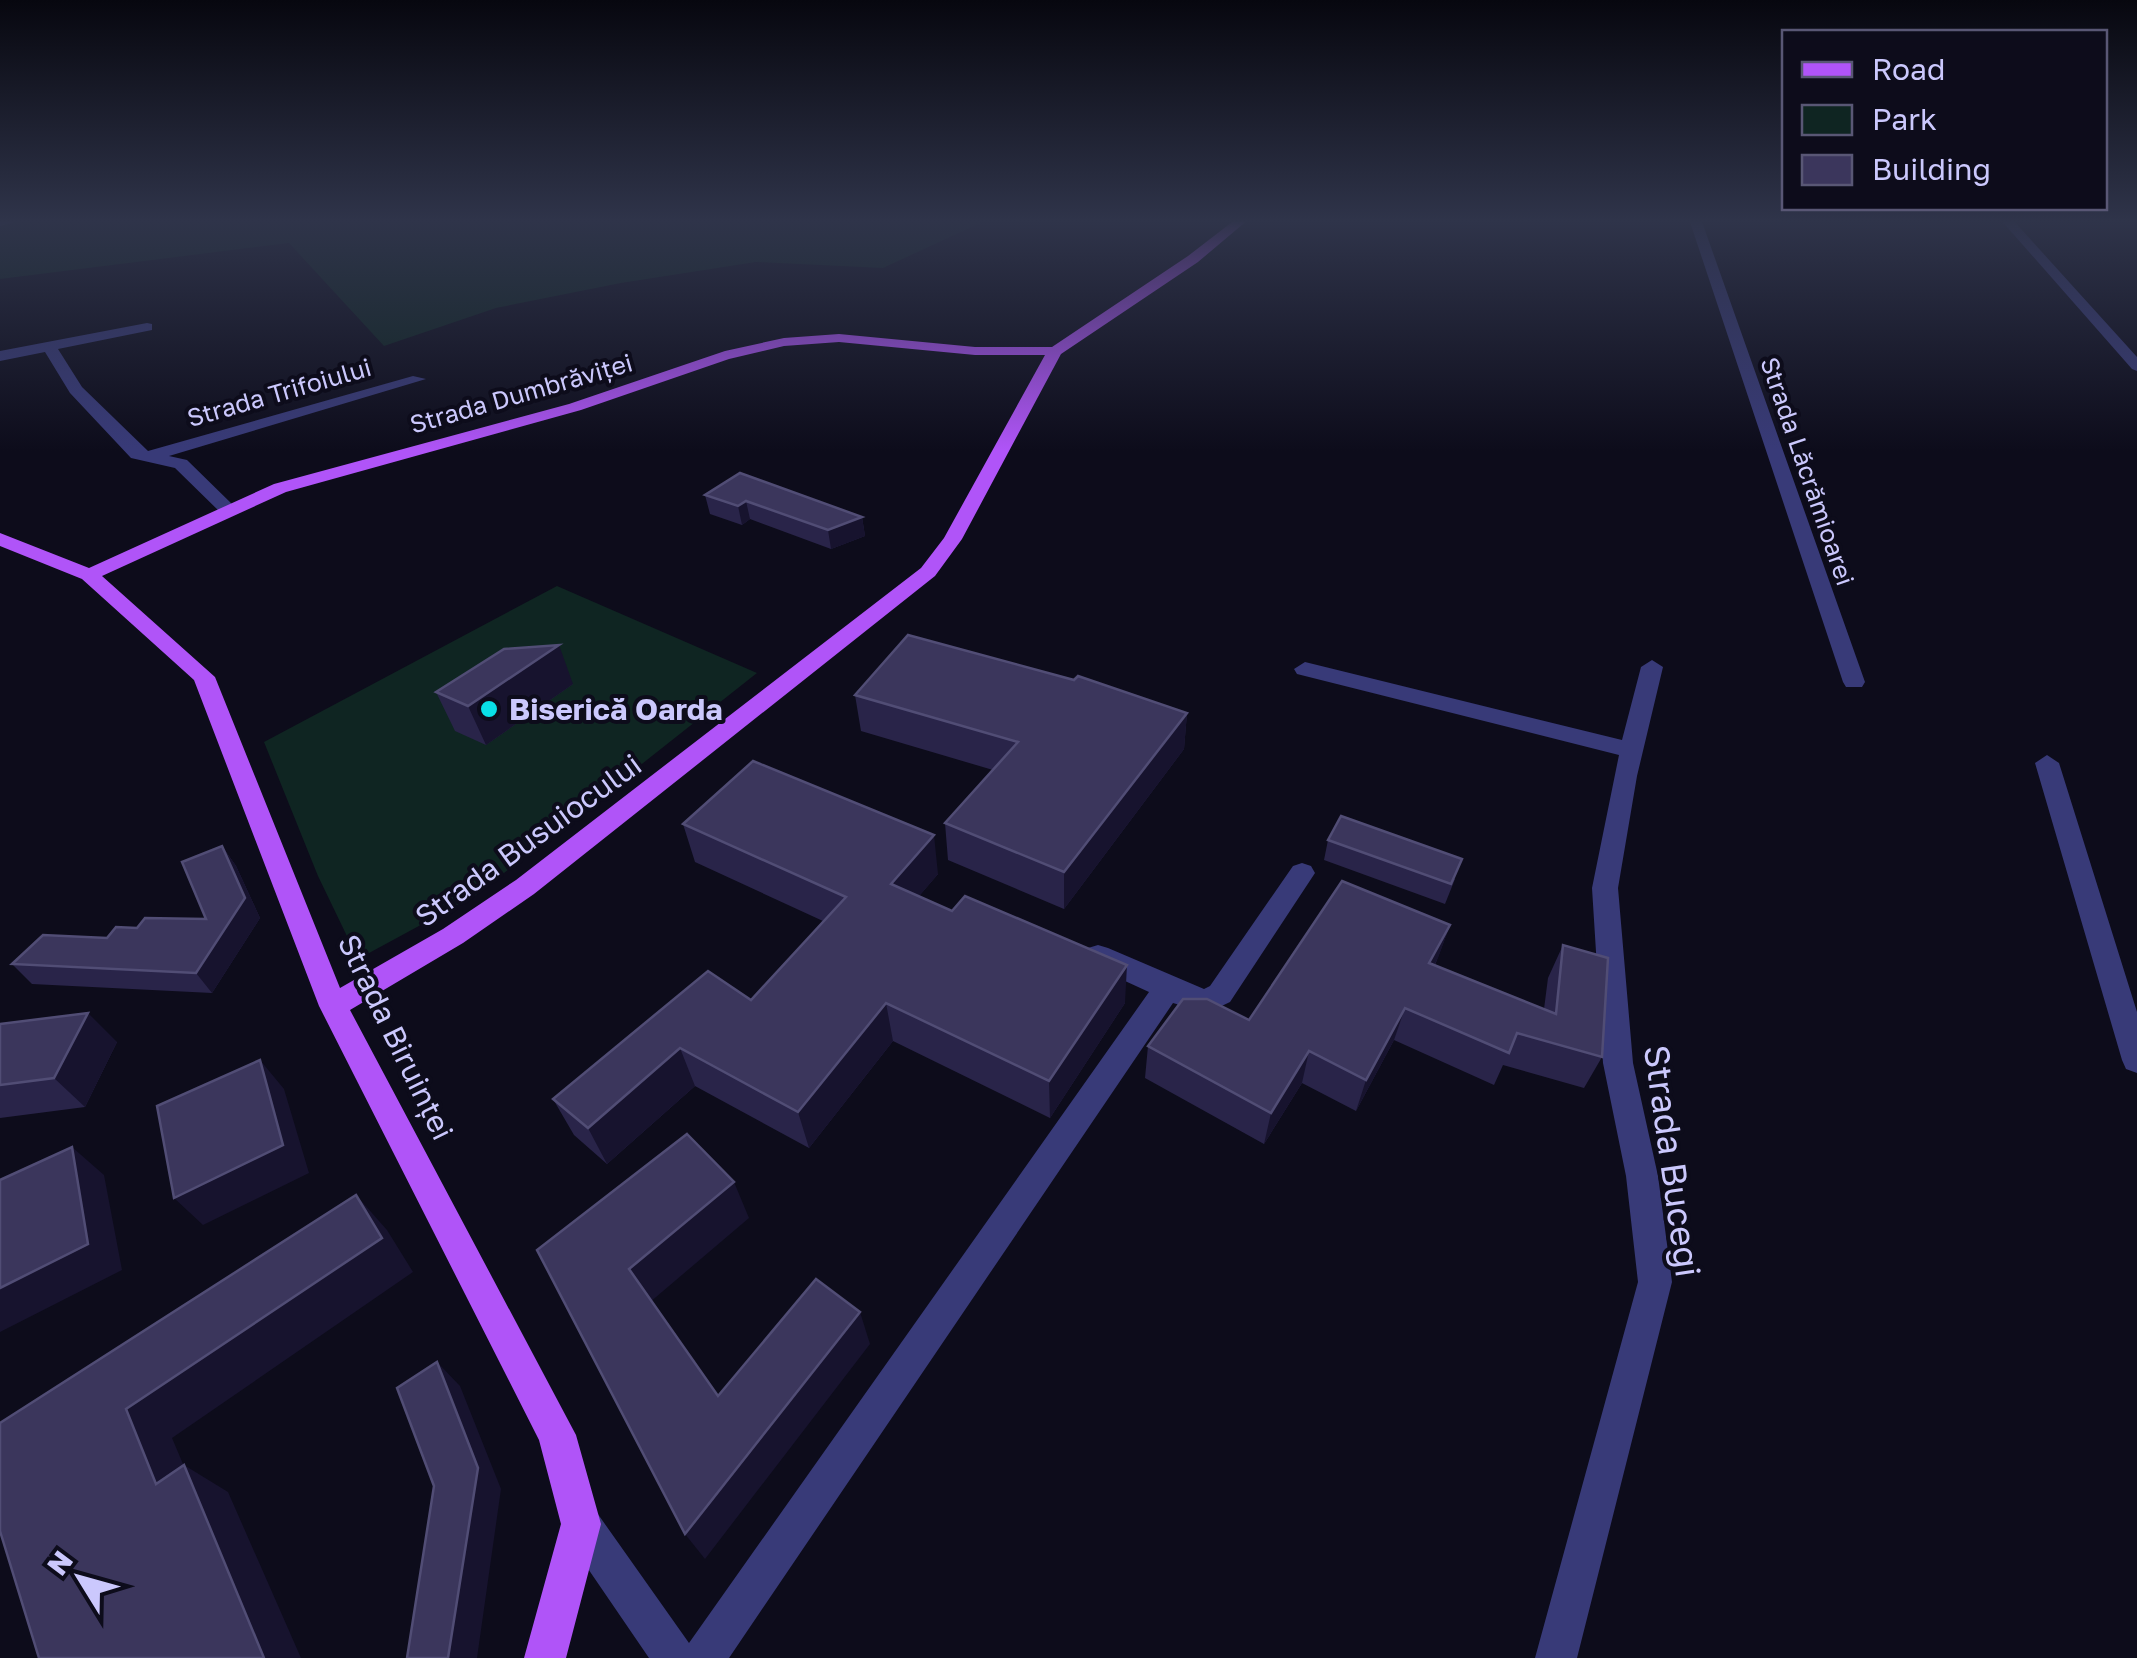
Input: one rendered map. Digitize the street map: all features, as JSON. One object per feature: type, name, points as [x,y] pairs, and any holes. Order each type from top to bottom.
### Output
[{"type":"main road","points":[[1055,351],[1137,296]]},
{"type":"main road","name":"Strada Dumbrăviței","points":[[89,575],[280,488],[574,407],[726,355],[784,342],[839,338],[976,351],[1055,351]]},
{"type":"main road","name":"Strada Busuiocului","points":[[333,1006],[453,936],[525,888],[928,572],[953,540],[1055,351]]},
{"type":"main road","name":"Strada Biruinței","points":[[0,539],[89,575],[204,677],[333,1006],[557,1435],[581,1524]]},
{"type":"main road","points":[[545,1658],[581,1524]]},
{"type":"street","name":"Strada Lăcrămioarei","points":[[1722,296],[1854,682]]},
{"type":"street","points":[[2075,296],[2137,366]]},
{"type":"street","points":[[0,356],[148,327]]},
{"type":"street","name":"Strada Trifoiului","points":[[50,348],[76,390],[137,454],[180,464],[228,510]]},
{"type":"street","name":"Strada Trifoiului","points":[[154,455],[418,379]]},
{"type":"street","name":"Strada Bucegi","points":[[1556,1658],[1655,1282],[1642,1176],[1618,1063],[1605,888],[1630,750],[1652,667]]},
{"type":"street","points":[[1304,670],[1630,750]]},
{"type":"street","points":[[2047,763],[2137,1060]]},
{"type":"street","points":[[1080,948],[1194,1000],[1207,1001],[1220,994],[1302,873]]},
{"type":"street","points":[[704,1658],[1168,987]]},
{"type":"street","points":[[581,1524],[674,1658]]},
{"type":"green space","points":[[338,296],[554,296],[496,308],[384,346]]},
{"type":"green space","points":[[557,586],[757,673],[476,895],[358,959],[318,876],[264,742]]},
{"type":"building","points":[[740,473],[862,517],[828,530],[746,501],[738,506],[705,495]]},
{"type":"building","points":[[908,635],[1074,680],[1078,676],[1187,713],[1064,872],[945,823],[1018,742],[855,695]]},
{"type":"building","points":[[559,645],[468,706],[436,692],[504,649]]},
{"type":"building","points":[[753,761],[934,835],[891,884],[952,911],[965,896],[1127,965],[1049,1081],[886,1003],[798,1112],[680,1048],[588,1128],[553,1099],[708,971],[751,1000],[846,897],[683,824]]},
{"type":"building","points":[[1341,816],[1462,859],[1451,884],[1328,840]]},
{"type":"building","points":[[222,846],[245,898],[196,973],[12,964],[43,935],[107,938],[116,927],[137,928],[145,918],[206,919],[182,862]]},
{"type":"building","points":[[1342,881],[1450,925],[1429,963],[1556,1014],[1563,945],[1608,958],[1602,1057],[1517,1033],[1509,1053],[1405,1008],[1366,1080],[1309,1051],[1271,1113],[1148,1046],[1183,999],[1207,999],[1249,1020]]},
{"type":"building","points":[[88,1013],[54,1078],[0,1085],[0,1024]]},
{"type":"building","points":[[260,1060],[283,1145],[174,1198],[157,1106]]},
{"type":"building","points":[[687,1134],[734,1182],[629,1269],[718,1396],[816,1279],[860,1312],[685,1534],[537,1250]]},
{"type":"building","points":[[72,1147],[88,1244],[0,1288],[0,1180]]},
{"type":"building","points":[[356,1195],[382,1238],[126,1409],[156,1484],[184,1465],[264,1658],[39,1658],[0,1531],[0,1423]]},
{"type":"building","points":[[437,1362],[478,1468],[448,1658],[407,1658],[434,1486],[397,1388]]},
{"type":"place","name":"Biserică Oarda","points":[[489,709]]}]
